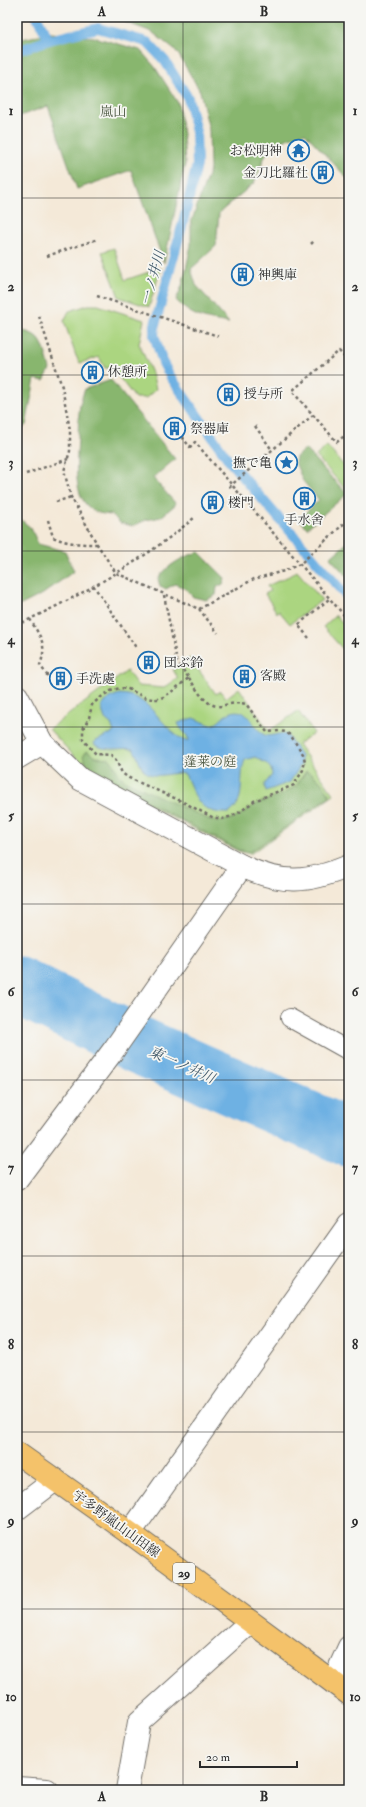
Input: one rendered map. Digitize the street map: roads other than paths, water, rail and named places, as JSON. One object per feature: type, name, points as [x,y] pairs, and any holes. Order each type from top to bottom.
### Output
[{"type":"main road","name":"宇多野嵐山山田線","points":[[17,1454],[130,1533],[341,1688]]},
{"type":"street","points":[[17,696],[42,744],[80,779],[242,866],[270,877],[285,880],[312,878],[349,866]]},
{"type":"street","points":[[17,758],[42,744]]},
{"type":"street","points":[[17,1179],[115,1048],[242,866]]},
{"type":"street","points":[[130,1533],[349,1224]]},
{"type":"street","points":[[17,1508],[55,1480]]},
{"type":"street","points":[[127,1790],[139,1722],[250,1622]]},
{"type":"street","points":[[341,1688],[349,1647]]},
{"type":"street","points":[[17,1788],[46,1790]]},
{"type":"lane","points":[[290,1018],[349,1051]]},
{"type":"water","points":[[119,694],[130,695],[147,705],[176,735],[185,741],[189,740],[178,723],[193,718],[211,725],[226,715],[239,711],[248,716],[265,735],[287,735],[301,755],[301,765],[290,782],[266,791],[264,785],[272,775],[271,769],[267,764],[255,757],[245,760],[240,796],[235,808],[229,813],[211,811],[204,807],[196,797],[185,774],[150,774],[141,766],[133,749],[109,749],[95,745],[94,742],[114,732],[111,724],[105,719],[101,707],[109,698]]},
{"type":"waterway","name":"一ノ井川","points":[[37,17],[49,40]]},
{"type":"waterway","name":"一ノ井川","points":[[17,51],[49,40],[98,28],[147,42],[165,61],[188,98],[196,132],[197,165],[155,325],[154,335],[163,363],[170,376],[230,462],[349,599]]},
{"type":"waterway","name":"東一ノ井川","points":[[17,985],[138,1045],[349,1138]]},
{"type":"place","name":"お松明神","points":[[298,151]]},
{"type":"place","name":"金刀比羅社","points":[[323,173]]},
{"type":"place","name":"神輿庫","points":[[243,275]]},
{"type":"place","name":"休憩所","points":[[92,372]]},
{"type":"place","name":"授与所","points":[[229,394]]},
{"type":"place","name":"祭器庫","points":[[175,429]]},
{"type":"place","name":"撫で亀","points":[[287,463]]},
{"type":"place","name":"手水舍","points":[[304,498]]},
{"type":"place","name":"楼門","points":[[213,503]]},
{"type":"place","name":"団ぶ鈴","points":[[149,663]]},
{"type":"place","name":"客殿","points":[[244,676]]},
{"type":"place","name":"手洗處","points":[[60,679]]},
{"type":"park label","name":"嵐山","points":[[113,112]]},
{"type":"park label","name":"蓬莱の庭","points":[[210,762]]}]
